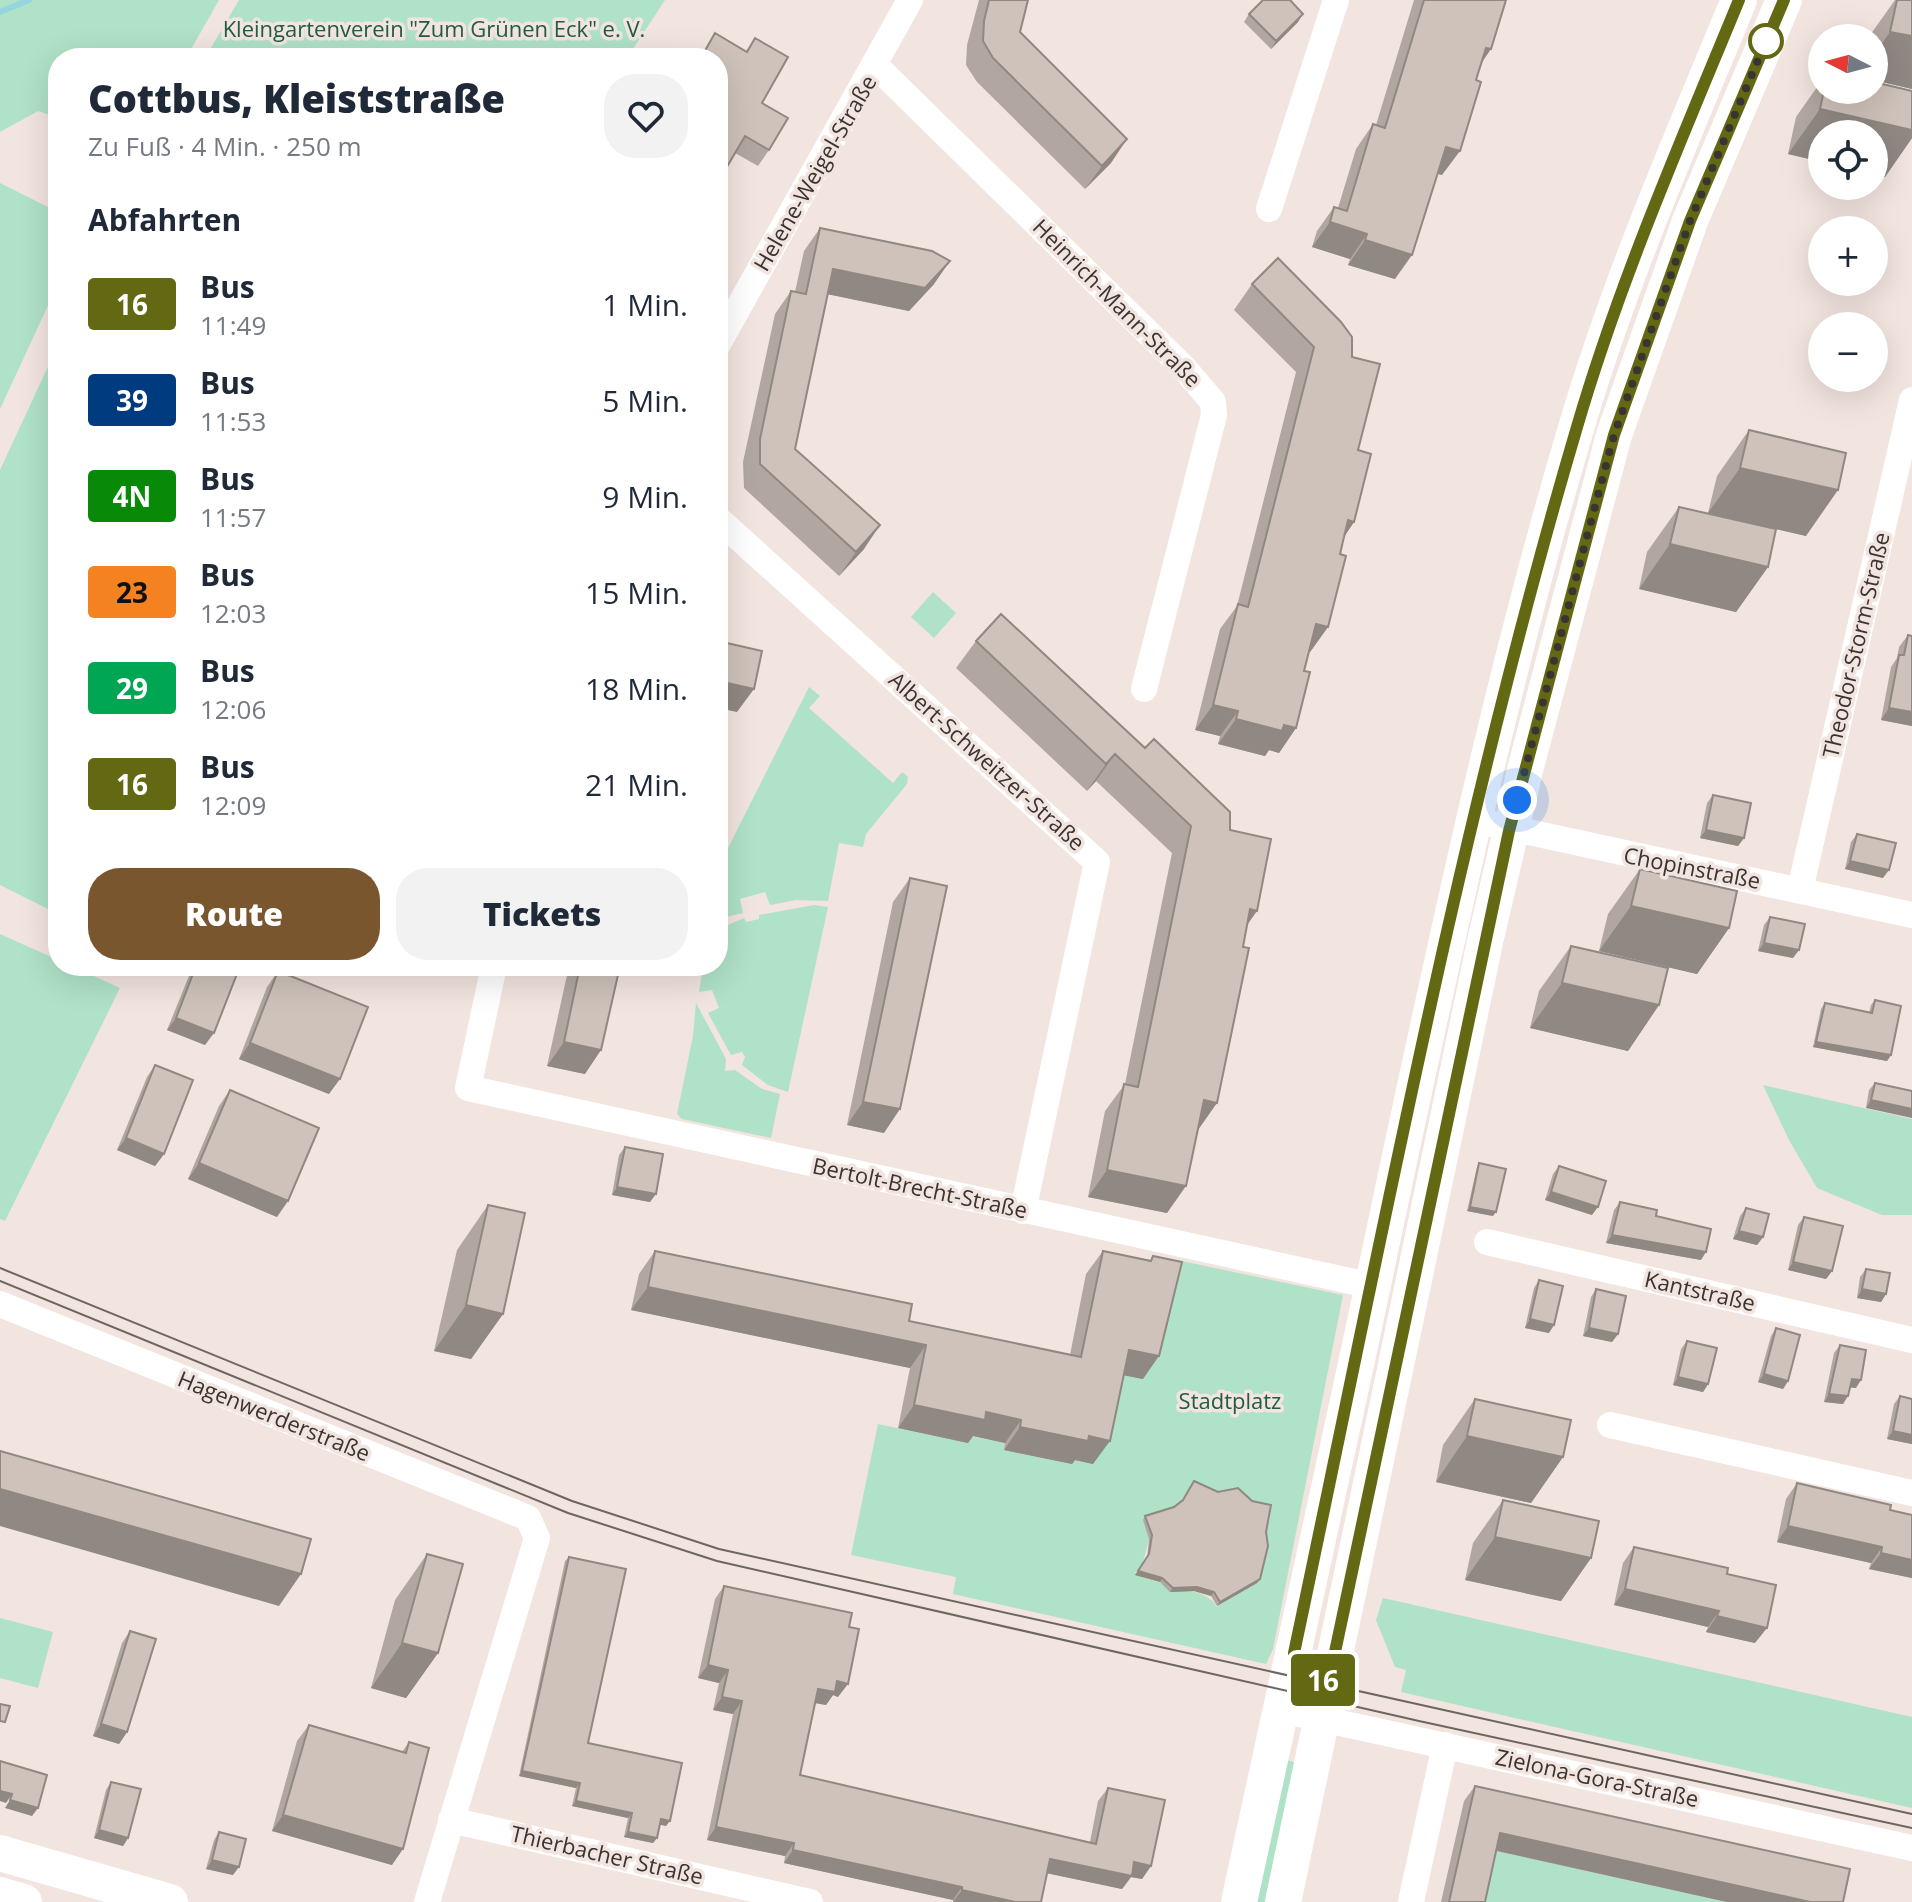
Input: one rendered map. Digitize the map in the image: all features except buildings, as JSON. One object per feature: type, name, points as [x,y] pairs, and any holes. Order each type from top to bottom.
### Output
[{"type":"main road","points":[[1239,1902],[1473,820],[1577,426],[1606,336],[1653,207],[1739,0]]},
{"type":"main road","points":[[1283,1902],[1509,831],[1614,435],[1690,221],[1784,0]]},
{"type":"main road","points":[[0,1853],[131,1888],[170,1902]]},
{"type":"main road","points":[[0,1895],[24,1902]]},
{"type":"street","name":"Helene-Weigel-Straße","points":[[728,326],[876,66],[910,0]]},
{"type":"street","points":[[1269,209],[1336,0]]},
{"type":"street","name":"Heinrich-Mann-Straße","points":[[876,66],[1183,367],[1213,402],[1211,425],[1144,689]]},
{"type":"street","name":"Theodor-Storm-Straße","points":[[1800,890],[1912,400]]},
{"type":"street","name":"Albert-Schweitzer-Straße","points":[[728,528],[1097,862],[1023,1211]]},
{"type":"street","name":"Chopinstraße","points":[[1473,820],[1509,831],[1912,915]]},
{"type":"street","name":"Bertolt-Brecht-Straße","points":[[492,976],[468,1088],[1373,1286]]},
{"type":"street","name":"Kantstraße","points":[[1487,1242],[1912,1340]]},
{"type":"street","name":"Hagenwerderstraße","points":[[0,1304],[528,1518],[537,1538],[451,1820]]},
{"type":"street","points":[[1610,1425],[1912,1493]]},
{"type":"street","name":"Zielona-Gora-Straße","points":[[1281,1710],[1912,1848]]},
{"type":"street","points":[[1411,1902],[1445,1745]]},
{"type":"street","points":[[427,1902],[451,1820]]},
{"type":"street","name":"Thierbacher Straße","points":[[451,1820],[810,1902]]},
{"type":"green space","points":[[0,0],[219,0],[192,48],[48,48],[48,114],[38,111],[0,132]]},
{"type":"green space","name":"Kleingartenverein \"Zum Grünen Eck\" e. V.","points":[[239,0],[665,0],[634,48],[211,48]]},
{"type":"green space","points":[[0,183],[48,207],[48,306],[0,409]]},
{"type":"green space","points":[[48,367],[48,909],[0,885],[0,470]]},
{"type":"green space","points":[[933,592],[956,613],[934,638],[911,617]]},
{"type":"green space","points":[[809,687],[820,696],[809,708],[893,783],[902,772],[908,777],[907,784],[866,834],[863,847],[839,843],[828,901],[796,900],[770,905],[765,892],[740,899],[743,913],[728,917],[728,848]]},
{"type":"green space","points":[[814,905],[828,907],[788,1092],[768,1085],[742,1065],[745,1057],[742,1052],[731,1055],[708,1013],[719,1008],[712,990],[699,992],[701,976],[728,976],[728,925],[744,918],[746,922],[759,919],[759,915]]},
{"type":"green space","points":[[0,934],[48,956],[48,976],[94,976],[120,988],[5,1221],[0,1219]]},
{"type":"green space","points":[[696,1003],[726,1059],[725,1071],[735,1070],[762,1089],[780,1094],[771,1138],[682,1119],[677,1114],[693,1036]]},
{"type":"green space","points":[[1763,1085],[1912,1119],[1912,1215],[1882,1215],[1817,1188],[1789,1140]]},
{"type":"green space","name":"Stadtplatz","points":[[1172,1259],[1343,1295],[1273,1649],[1266,1664],[953,1594],[956,1577],[851,1555],[878,1424],[968,1443],[970,1436],[1005,1443],[1004,1450],[1072,1464],[1109,1389],[1155,1341]],"holes":[[[1190,1486],[1229,1495],[1231,1596],[1217,1607],[1203,1595],[1135,1573],[1142,1564],[1154,1531]]]},
{"type":"green space","points":[[1383,1598],[1912,1717],[1912,1808],[1401,1692],[1406,1670],[1395,1667],[1376,1620]]},
{"type":"green space","points":[[0,1618],[53,1632],[38,1688],[0,1678]]},
{"type":"green space","points":[[1282,1759],[1297,1763],[1267,1902],[1252,1902]]},
{"type":"green space","points":[[1489,1849],[1727,1902],[1477,1902]]},
{"type":"waterway","points":[[0,12],[29,0]]},
{"type":"tram line","points":[[0,1268],[572,1501],[719,1549],[1912,1814]]},
{"type":"tram line","points":[[0,1281],[568,1513],[717,1561],[1419,1721],[1912,1828]]},
{"type":"bus line","name":"16","points":[[1739,0],[1653,207],[1606,336],[1577,426],[1473,820],[1294,1653],[1328,1685],[1509,831],[1614,435],[1690,221],[1784,0]]},
{"type":"route","points":[[1517,800],[1614,435],[1690,221],[1766,41]]}]
